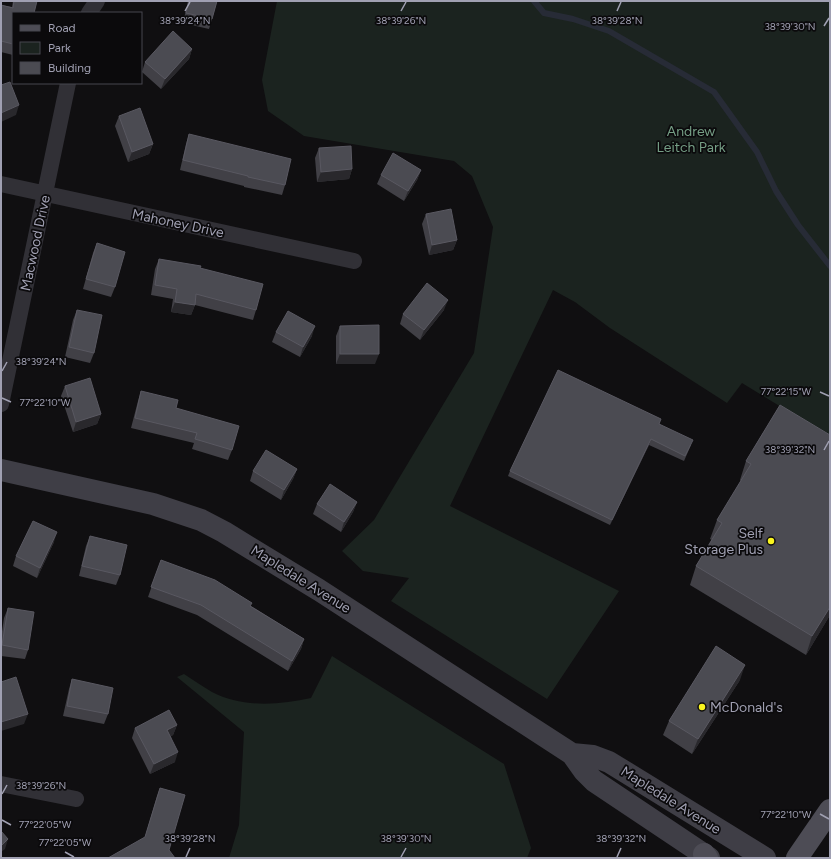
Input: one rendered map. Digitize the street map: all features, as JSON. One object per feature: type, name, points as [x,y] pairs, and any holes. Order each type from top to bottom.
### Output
[{"type":"main road","points":[[797,858],[830,810]]},
{"type":"street","points":[[90,12],[96,1]]},
{"type":"street","name":"Macwood Drive","points":[[1,404],[68,84]]},
{"type":"street","name":"Mahoney Drive","points":[[1,184],[354,261]]},
{"type":"street","name":"Mapledale Avenue","points":[[1,470],[153,504],[212,526],[251,547],[572,754],[584,771],[594,781],[707,857]]},
{"type":"street","name":"Mapledale Avenue","points":[[572,754],[593,756],[609,762],[764,858]]},
{"type":"street","points":[[1,784],[76,799]]},
{"type":"green space","name":"Andrew Leitch Park","points":[[277,1],[830,1],[830,437],[742,383],[727,403],[610,328],[575,302],[553,290],[450,506],[619,591],[547,699],[391,601],[409,578],[363,571],[342,551],[374,520],[474,353],[493,227],[472,176],[454,161],[304,136],[268,111],[262,80]]},
{"type":"green space","points":[[332,656],[504,764],[531,848],[527,858],[229,858],[239,825],[244,732],[177,677],[184,674],[212,692],[236,701],[261,704],[286,702],[311,698]]},
{"type":"building","points":[[14,1],[37,1],[34,12],[12,12],[12,44],[1,41],[1,5],[13,8]]},
{"type":"building","points":[[189,1],[217,1],[212,19],[186,13]]},
{"type":"building","points":[[173,31],[192,49],[165,79],[145,62]]},
{"type":"building","points":[[10,82],[19,105],[1,113],[1,85]]},
{"type":"building","points":[[140,108],[153,144],[132,152],[119,116]]},
{"type":"building","points":[[189,134],[291,159],[285,185],[183,160]]},
{"type":"building","points":[[351,146],[352,169],[321,172],[319,148]]},
{"type":"building","points":[[393,153],[421,170],[408,191],[381,175]]},
{"type":"building","points":[[451,209],[457,240],[432,245],[426,214]]},
{"type":"building","points":[[97,243],[125,252],[115,287],[86,279]]},
{"type":"building","points":[[159,259],[201,266],[200,268],[263,284],[256,310],[196,294],[195,305],[175,302],[177,289],[155,285]]},
{"type":"building","points":[[427,283],[448,300],[424,330],[403,314]]},
{"type":"building","points":[[77,310],[102,315],[94,353],[69,347]]},
{"type":"building","points":[[288,311],[315,326],[303,347],[276,332]]},
{"type":"building","points":[[379,325],[379,354],[340,354],[340,326]]},
{"type":"building","points":[[558,370],[661,419],[659,424],[693,440],[685,456],[651,439],[612,520],[510,471]]},
{"type":"building","points":[[90,378],[101,414],[76,422],[65,386]]},
{"type":"building","points":[[141,391],[178,400],[176,408],[239,426],[232,450],[195,439],[197,433],[135,418]]},
{"type":"building","name":"Self Storage Plus","points":[[780,405],[830,435],[830,607],[812,636],[696,566],[722,523],[717,520],[751,464],[746,461]]},
{"type":"building","points":[[266,450],[297,469],[284,490],[253,471]]},
{"type":"building","points":[[330,484],[357,502],[344,522],[317,504]]},
{"type":"building","points":[[33,521],[57,532],[40,568],[16,556]]},
{"type":"building","points":[[90,536],[127,545],[120,575],[82,566]]},
{"type":"building","points":[[161,560],[215,580],[252,603],[250,606],[304,639],[292,661],[201,605],[151,587]]},
{"type":"building","points":[[8,608],[34,612],[28,650],[2,645]]},
{"type":"building","name":"McDonald's","points":[[716,646],[745,665],[698,739],[669,721]]},
{"type":"building","points":[[16,677],[28,714],[1,722],[1,682]]},
{"type":"building","points":[[72,679],[113,688],[108,714],[67,706]]},
{"type":"building","points":[[169,710],[177,725],[167,730],[178,752],[154,764],[135,728]]},
{"type":"building","points":[[160,788],[185,795],[169,850],[175,858],[108,858],[145,837]]},
{"type":"building","points":[[1,831],[8,839],[1,846]]},
{"type":"waterway","points":[[534,1],[544,13],[573,19],[609,31],[714,92],[757,152],[776,191],[798,225],[830,266]]},
{"type":"place","name":"Self Storage Plus","points":[[771,541]]},
{"type":"place","name":"McDonald's","points":[[702,707]]}]
